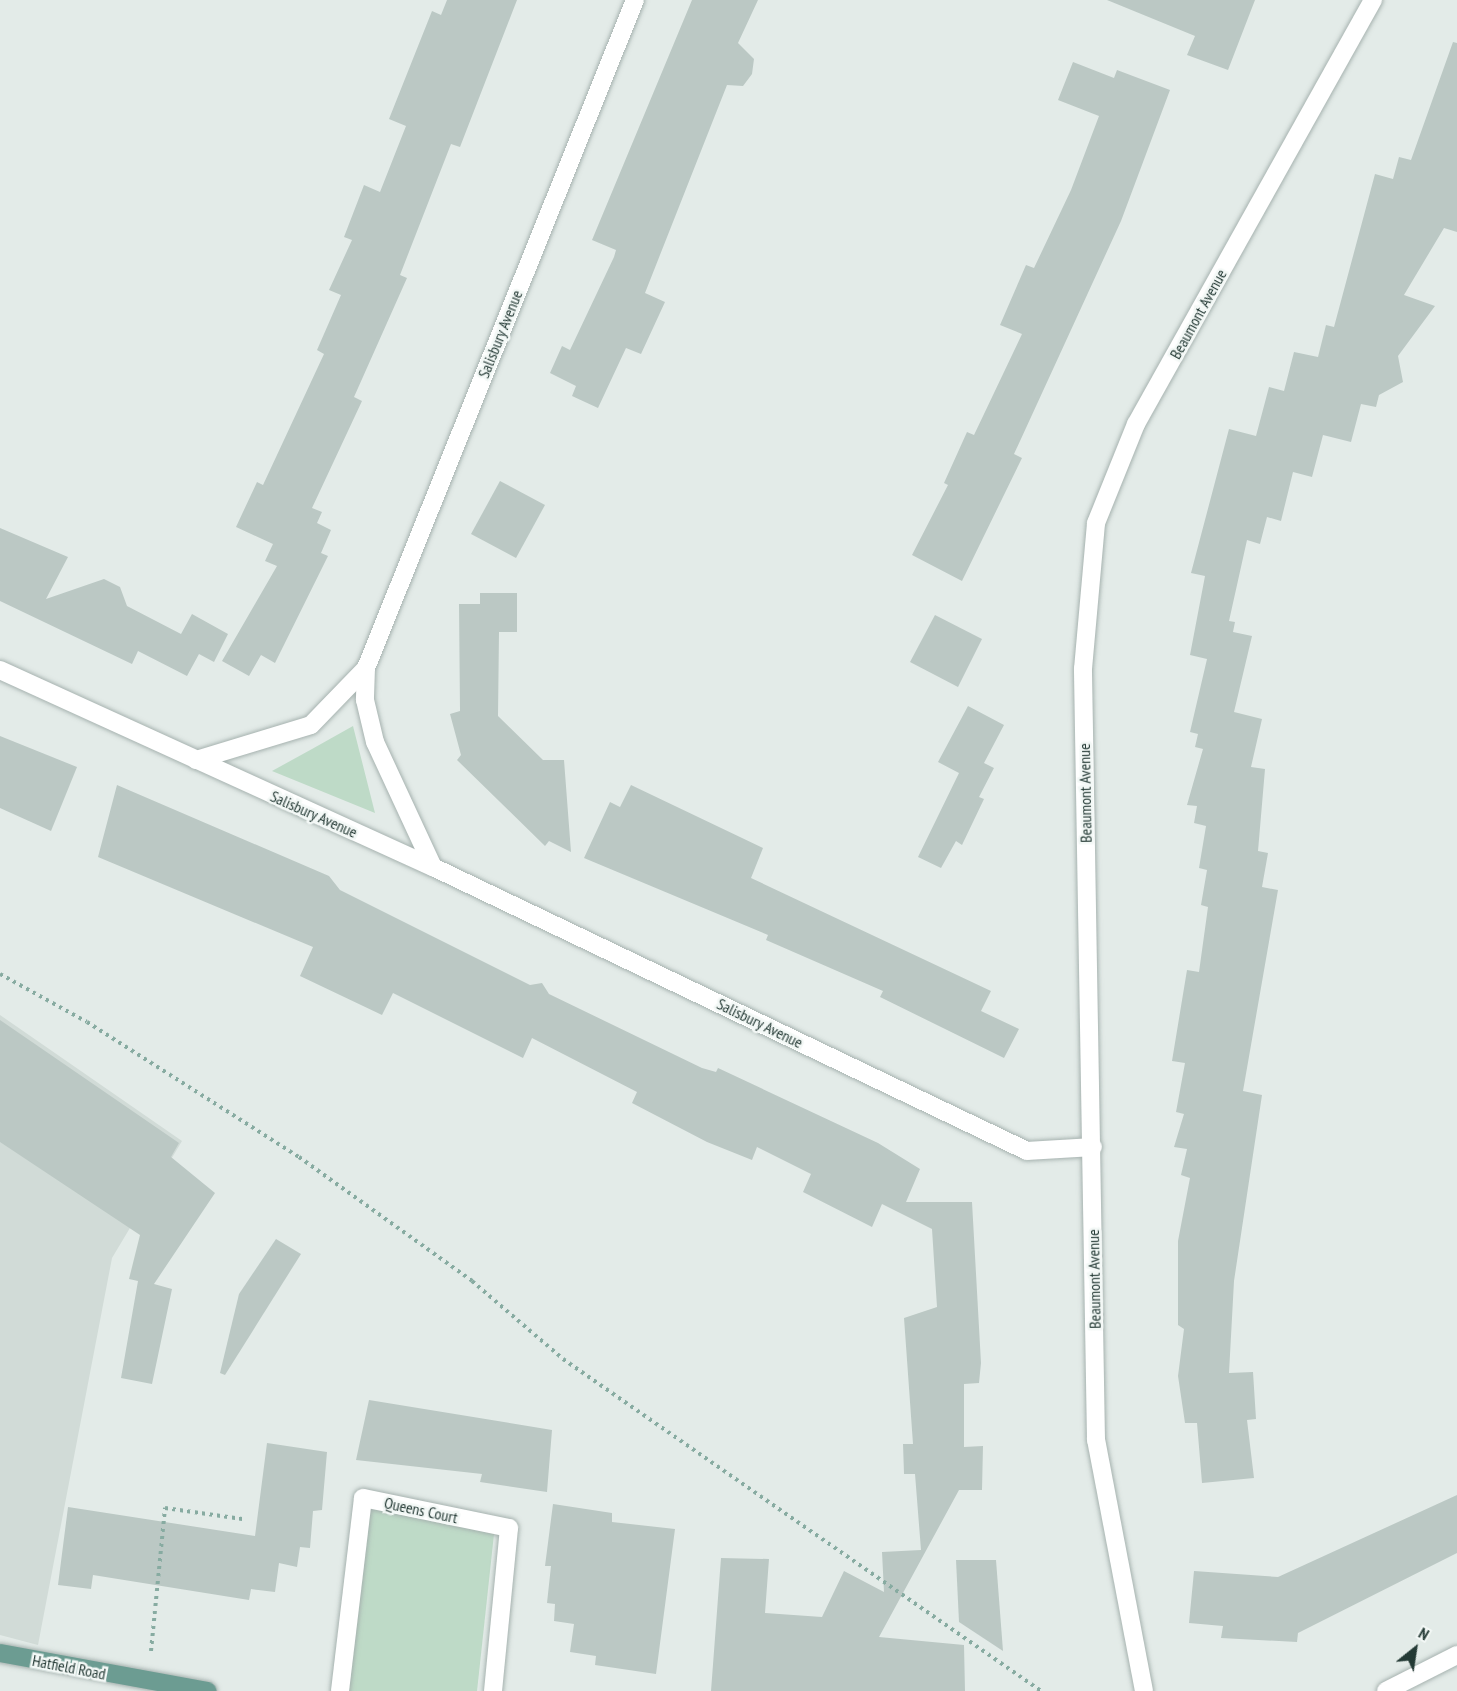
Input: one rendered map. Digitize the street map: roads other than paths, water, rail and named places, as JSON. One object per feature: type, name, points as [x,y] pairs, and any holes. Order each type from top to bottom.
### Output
[{"type":"main road","name":"Hatfield Road","points":[[0,1653],[208,1691]]},
{"type":"street","name":"Salisbury Avenue","points":[[196,760],[311,725],[366,668],[635,0]]},
{"type":"street","name":"Beaumont Avenue","points":[[1144,1691],[1141,1652],[1096,1440],[1093,1147],[1083,669],[1096,523],[1136,424],[1373,0]]},
{"type":"street","name":"Salisbury Avenue","points":[[366,668],[375,742],[433,867]]},
{"type":"street","name":"Salisbury Avenue","points":[[0,670],[433,867],[1027,1151],[1093,1147]]},
{"type":"street","name":"Queens Court","points":[[339,1691],[363,1498],[509,1528],[494,1691]]},
{"type":"street","name":"Beaumont Avenue","points":[[1141,1652],[1157,1691]]},
{"type":"street","points":[[1386,1691],[1457,1655]]}]
